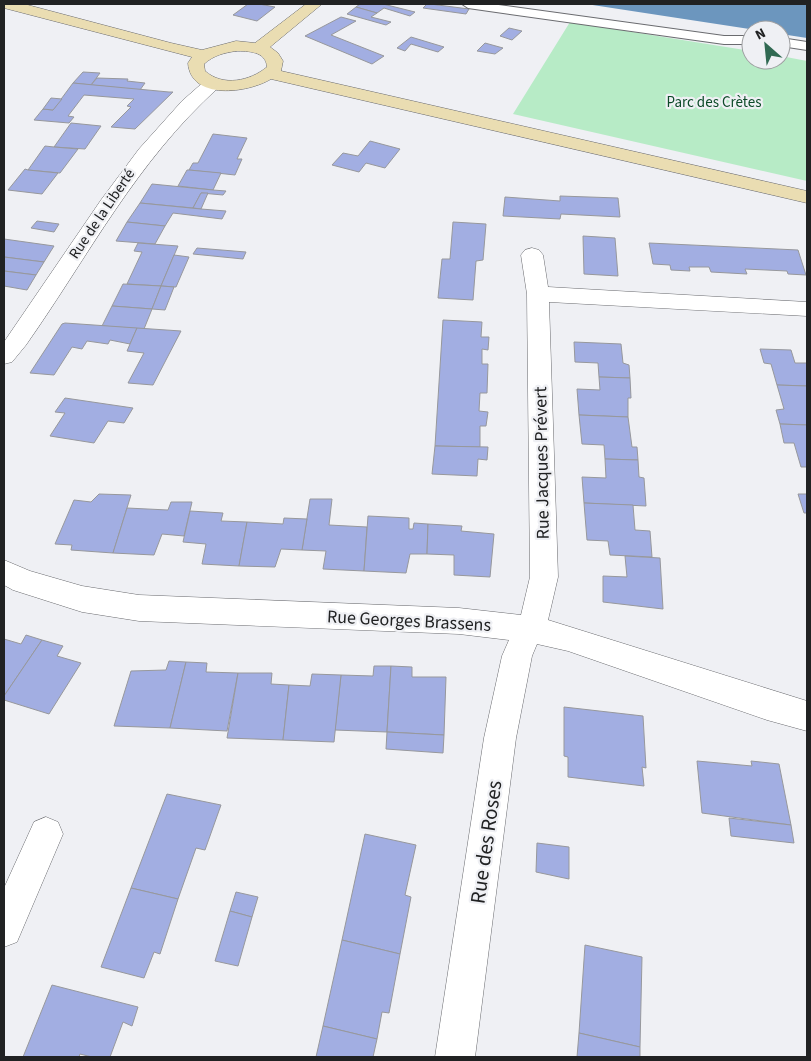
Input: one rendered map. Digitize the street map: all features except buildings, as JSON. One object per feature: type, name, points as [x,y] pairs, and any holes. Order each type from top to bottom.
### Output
[{"type":"main road","points":[[8,4],[169,48],[205,54]]},
{"type":"main road","points":[[258,48],[315,4]]},
{"type":"main road","points":[[236,46],[258,48],[273,56],[275,68],[262,79],[244,84],[213,83],[206,81],[197,73],[196,63],[205,54],[214,50],[236,46]]},
{"type":"main road","points":[[270,74],[807,197]]},
{"type":"street","name":"Rue de la Liberté","points":[[4,356],[63,272],[105,206],[137,163],[172,120],[213,83]]},
{"type":"street","name":"Rue Jacques Prévert","points":[[528,629],[537,612],[544,577],[538,294],[532,255]]},
{"type":"street","points":[[538,294],[807,309]]},
{"type":"street","name":"Rue Georges Brassens","points":[[4,572],[23,581],[82,599],[139,608],[459,621],[528,629],[568,638],[767,705],[807,716]]},
{"type":"street","name":"Rue des Roses","points":[[455,1057],[500,738],[517,656],[528,629]]},
{"type":"street","points":[[4,929],[46,834]]},
{"type":"lane","points":[[468,4],[724,40],[741,40]]},
{"type":"lane","points":[[791,44],[807,46]]},
{"type":"green space","name":"Parc des Crètes","points":[[570,22],[741,49],[741,70],[791,70],[791,58],[807,61],[807,181],[513,114]]},
{"type":"water","points":[[586,4],[807,4],[807,38],[791,36],[791,20],[741,20],[741,28]]}]
